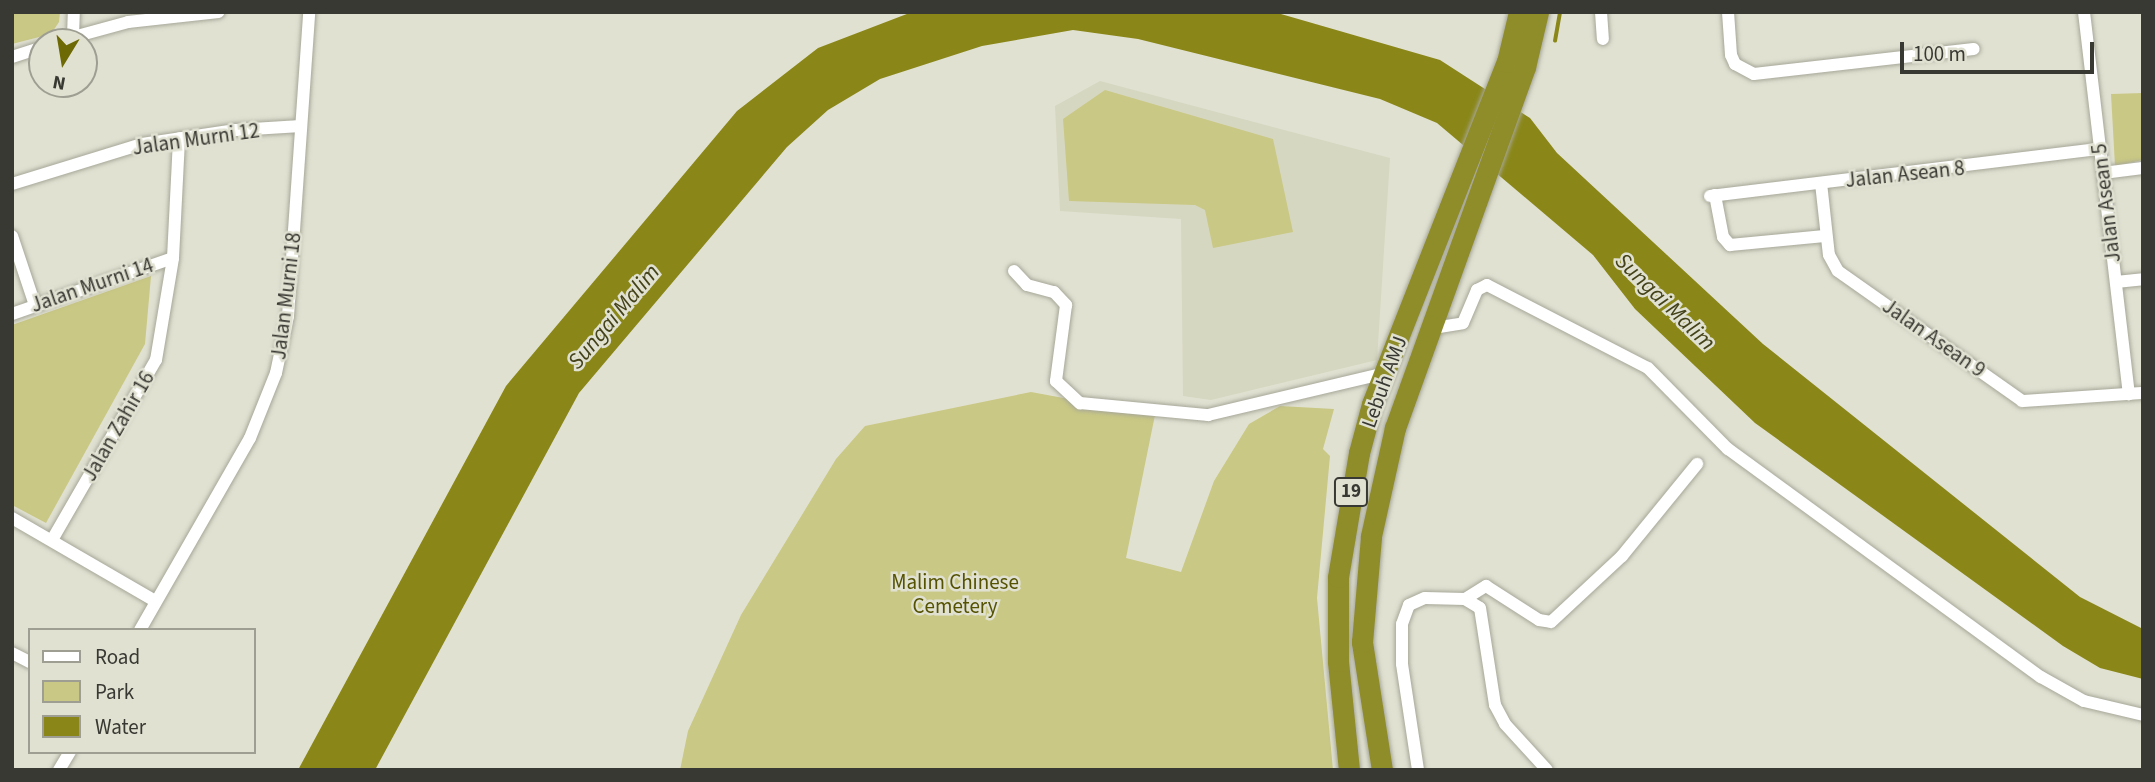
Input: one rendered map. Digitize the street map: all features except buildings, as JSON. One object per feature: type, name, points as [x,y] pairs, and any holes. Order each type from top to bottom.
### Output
[{"type":"highway","name":"Lebuh AMJ","points":[[1382,770],[1362,642],[1365,566],[1395,428],[1467,235],[1516,64],[1520,12]]},
{"type":"highway","name":"Lebuh AMJ","points":[[1349,770],[1338,661],[1338,577],[1359,453],[1386,373],[1443,230],[1538,12]]},
{"type":"street","points":[[98,30],[188,13],[218,12]]},
{"type":"street","name":"Jalan Murni 18","points":[[141,628],[269,399],[288,316],[309,12]]},
{"type":"street","points":[[1601,12],[1603,39]]},
{"type":"street","points":[[1728,12],[1731,55],[1735,64],[1748,72],[1761,75],[1974,49]]},
{"type":"street","name":"Jalan Asean 5","points":[[2084,12],[2116,282],[2126,395]]},
{"type":"street","name":"Jalan Murni 12","points":[[12,184],[142,144],[301,126]]},
{"type":"street","name":"Jalan Zahir 16","points":[[52,540],[156,360],[173,258],[179,138]]},
{"type":"street","name":"Jalan Asean 8","points":[[1825,236],[1730,246],[1724,237],[1713,195],[2100,149]]},
{"type":"street","points":[[2103,173],[2143,168]]},
{"type":"street","name":"Jalan Asean 9","points":[[1821,183],[1825,236],[1831,261],[1839,271],[2022,401],[2143,393]]},
{"type":"street","points":[[12,236],[35,304]]},
{"type":"street","name":"Jalan Murni 14","points":[[12,314],[173,258]]},
{"type":"street","points":[[1014,271],[1027,285],[1054,292],[1066,305],[1056,381],[1080,403],[1164,414],[1224,414],[1386,373]]},
{"type":"street","points":[[2116,282],[2143,279]]},
{"type":"street","points":[[1433,328],[1463,323],[1477,290],[1487,285],[1648,368],[1728,449],[2041,677],[2084,701],[2143,715]]},
{"type":"street","points":[[1465,599],[1486,586],[1539,620],[1557,618],[1622,556],[1697,464]]},
{"type":"street","points":[[12,518],[155,601]]},
{"type":"street","points":[[1418,770],[1402,664],[1404,613],[1416,599],[1465,599],[1480,608],[1495,705],[1505,724],[1547,770]]},
{"type":"street","points":[[12,653],[28,661]]},
{"type":"street","points":[[59,770],[69,754]]},
{"type":"shaded area","points":[[1100,81],[1390,158],[1377,360],[1211,400],[1183,396],[1181,219],[1060,211],[1055,106]]},
{"type":"green space","points":[[12,12],[60,12],[55,28],[28,28],[28,40],[12,44]]},
{"type":"green space","points":[[1105,90],[1273,139],[1293,232],[1213,248],[1205,210],[1195,205],[1069,201],[1063,119]]},
{"type":"green space","points":[[2143,93],[2143,160],[2115,166],[2111,94]]},
{"type":"green space","points":[[151,276],[145,344],[46,523],[12,505],[12,325]]},
{"type":"green space","name":"Malim Chinese Cemetery","points":[[1031,392],[1155,415],[1126,558],[1181,572],[1214,481],[1249,424],[1280,406],[1334,409],[1323,449],[1330,456],[1317,598],[1333,770],[680,770],[688,731],[741,615],[836,459],[865,426]]},
{"type":"water","name":"Sungai Malim","points":[[912,12],[1274,12],[1440,60],[1530,118],[1557,153],[1763,344],[2080,597],[2143,629],[2143,679],[2100,668],[2063,646],[1755,423],[1635,309],[1593,255],[1437,123],[1380,99],[1138,39],[1073,30],[982,46],[880,79],[828,110],[787,147],[579,393],[375,770],[298,770],[506,386],[737,111],[818,48]]},
{"type":"waterway","points":[[1555,41],[1560,12]]}]
